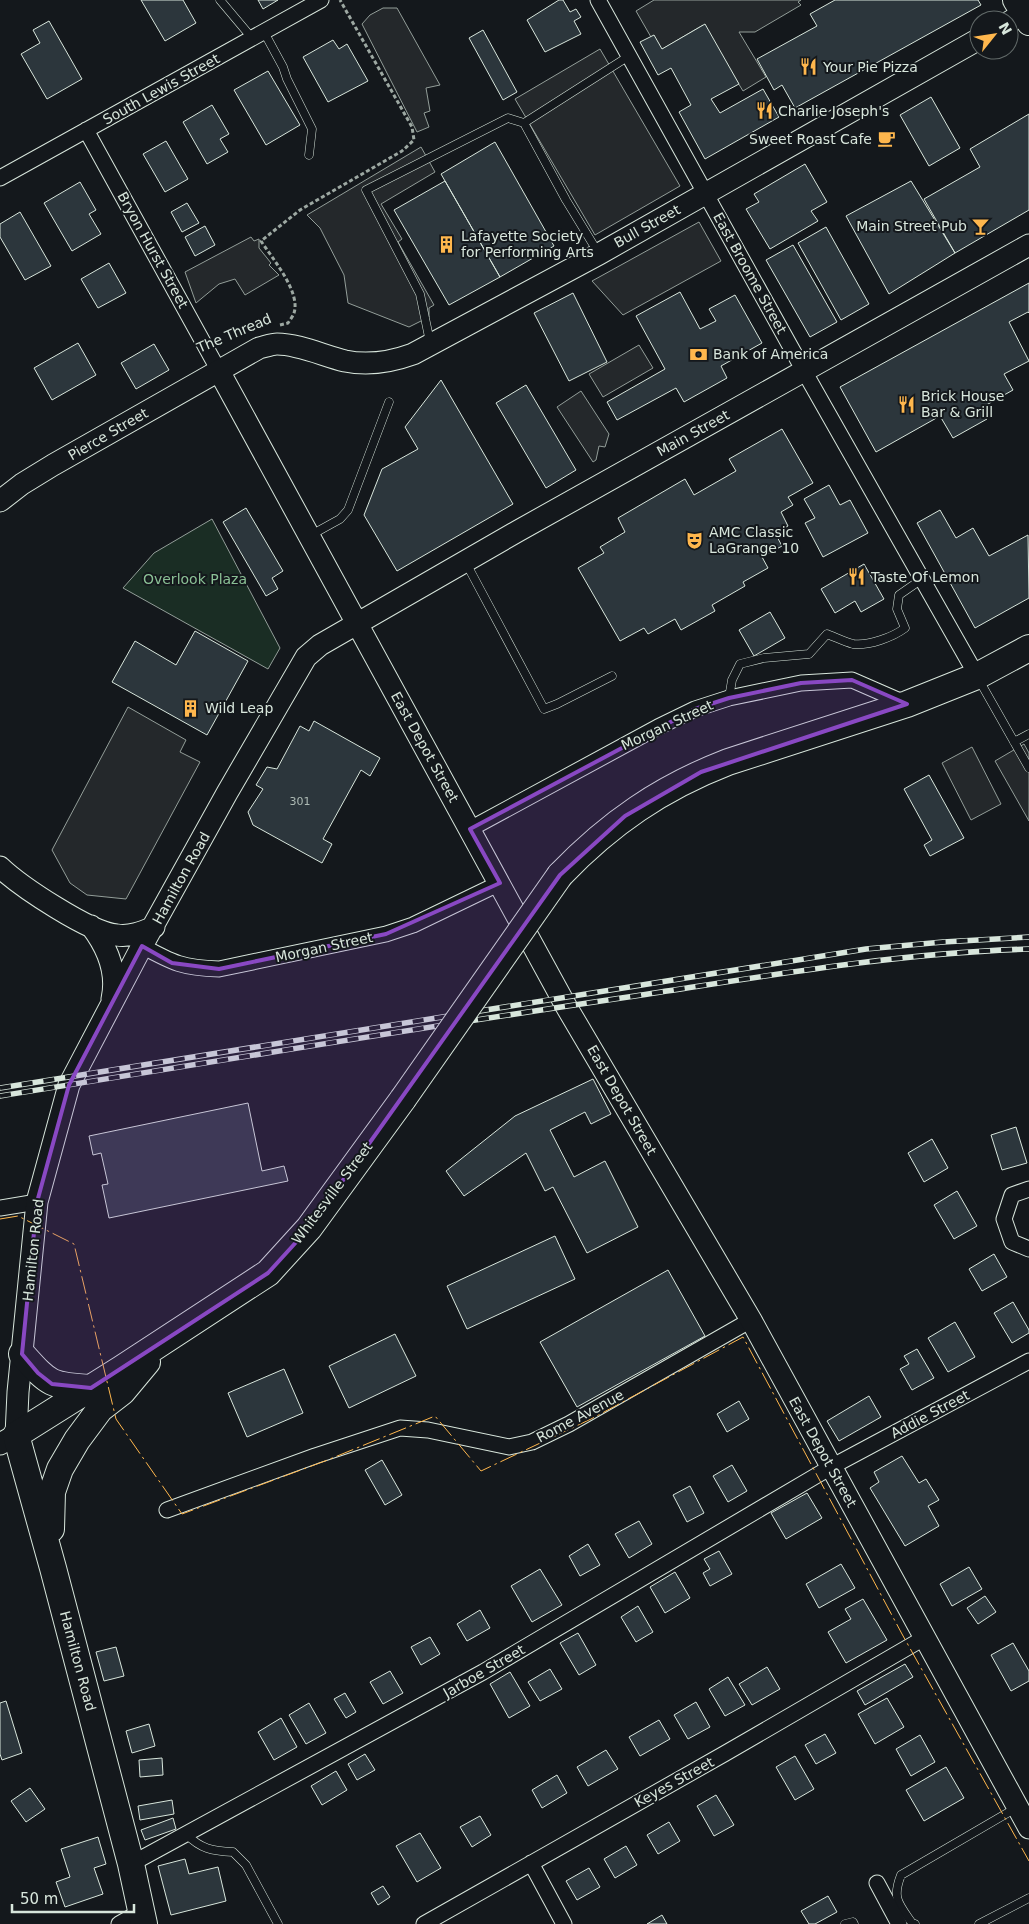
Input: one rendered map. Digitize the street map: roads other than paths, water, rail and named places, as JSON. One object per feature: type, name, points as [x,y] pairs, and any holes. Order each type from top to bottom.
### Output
[{"type":"highway","points":[[907,704],[977,676],[1029,648]]},
{"type":"highway","name":"Whitesville Street","points":[[8,1440],[165,1341],[268,1273],[309,1228],[403,1099],[560,875],[580,854],[617,822],[674,785],[728,762],[907,704]]},
{"type":"highway","points":[[53,1568],[50,1519],[52,1492],[60,1469],[77,1440],[100,1409],[122,1392],[165,1341]]},
{"type":"highway","points":[[22,1354],[38,1373],[52,1384],[91,1388]]},
{"type":"highway","name":"Hamilton Road","points":[[8,1440],[53,1568],[131,1864],[134,1920]]},
{"type":"street","name":"South Lewis Street","points":[[0,178],[322,0]]},
{"type":"street","name":"East Broome Street","points":[[598,0],[804,371],[977,676]]},
{"type":"street","name":"Bull Street","points":[[219,371],[259,348],[277,344],[347,361],[376,364],[394,361],[413,354],[599,254],[969,45]]},
{"type":"street","name":"Bryon Hurst Street","points":[[86,130],[219,371]]},
{"type":"street","name":"Main Street","points":[[357,623],[1029,245]]},
{"type":"street","name":"Pierce Street","points":[[0,501],[22,484],[53,465],[219,371]]},
{"type":"street","name":"East Depot Street","points":[[219,371],[566,1006],[751,1320],[1029,1828]]},
{"type":"street","name":"Hamilton Road","points":[[8,1440],[22,1354],[37,1202],[69,1085],[142,946],[306,656],[320,645],[357,623]]},
{"type":"street","name":"Morgan Street","points":[[470,830],[658,727],[695,709],[728,698],[801,683],[852,680],[907,704]]},
{"type":"street","points":[[0,867],[50,904],[90,926],[110,934],[119,936],[136,934],[154,927]]},
{"type":"street","name":"Morgan Street","points":[[142,946],[172,963],[196,968],[219,969],[386,934],[413,925],[500,883]]},
{"type":"street","points":[[90,926],[100,938],[109,956],[114,989],[111,1006]]},
{"type":"street","points":[[1029,1189],[1012,1195],[1004,1219],[1012,1242],[1029,1249]]},
{"type":"street","points":[[0,1208],[37,1202]]},
{"type":"street","name":"Rome Avenue","points":[[167,1510],[314,1456],[400,1428],[428,1430],[509,1446],[532,1442],[569,1424],[751,1320]]},
{"type":"street","name":"Addie Street","points":[[831,1467],[1029,1361]]},
{"type":"street","name":"Jarboe Street","points":[[131,1864],[483,1672],[831,1467]]},
{"type":"street","name":"Keyes Street","points":[[424,1924],[924,1638]]},
{"type":"street","points":[[531,1863],[564,1924]]},
{"type":"street","points":[[876,1883],[899,1924]]},
{"type":"lane","points":[[220,0],[258,35],[283,67],[286,79],[312,128],[309,156]]},
{"type":"lane","points":[[524,123],[630,56]]},
{"type":"lane","points":[[431,344],[420,294],[366,190],[508,118],[524,123],[566,200],[599,254]]},
{"type":"lane","points":[[310,536],[340,519],[348,510],[389,402]]},
{"type":"lane","points":[[465,562],[544,709],[612,676]]},
{"type":"lane","points":[[728,698],[732,680],[740,664],[764,658],[809,654],[827,634],[853,644],[870,643],[898,634],[905,628],[897,609],[899,595],[922,579]]},
{"type":"lane","points":[[977,676],[1029,768]]},
{"type":"lane","points":[[1014,742],[1029,734]]},
{"type":"lane","points":[[915,1924],[912,1923],[899,1904],[896,1889],[901,1875],[1018,1806]]},
{"type":"lane","points":[[186,1834],[196,1844],[214,1851],[232,1852],[246,1865],[278,1924]]},
{"type":"lane","points":[[979,1924],[1029,1898]]},
{"type":"lane","points":[[845,1924],[853,1922],[854,1924]]},
{"type":"railway","points":[[0,1088],[866,949],[1029,937]]},
{"type":"railway","points":[[0,1096],[397,1032],[782,973],[930,955],[1029,949]]},
{"type":"place","name":"Your Pie Pizza","points":[[809,67]]},
{"type":"place","name":"Charlie Joseph's","points":[[764,111]]},
{"type":"place","name":"Sweet Roast Cafe","points":[[886,139]]},
{"type":"place","name":"Main Street Pub","points":[[981,226]]},
{"type":"place","name":"Lafayette Society for Performing Arts","points":[[447,244]]},
{"type":"place","name":"Bank of America","points":[[699,354]]},
{"type":"place","name":"Brick House Bar & Grill","points":[[907,404]]},
{"type":"place","name":"AMC Classic LaGrange 10","points":[[695,540]]},
{"type":"place","name":"Taste Of Lemon","points":[[857,577]]},
{"type":"place","name":"Wild Leap","points":[[191,708]]},
{"type":"park label","name":"Overlook Plaza","points":[[195,579]]}]
